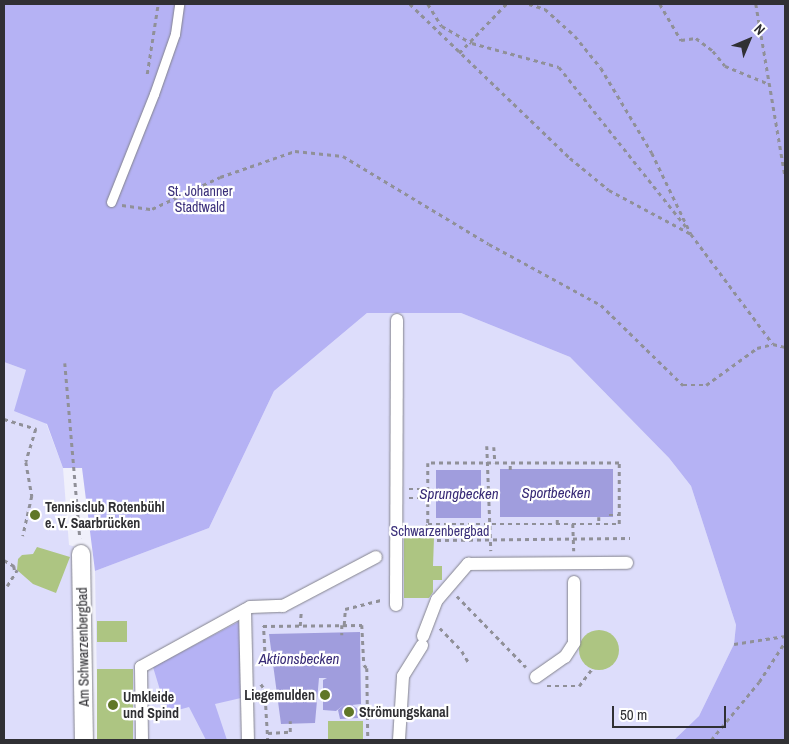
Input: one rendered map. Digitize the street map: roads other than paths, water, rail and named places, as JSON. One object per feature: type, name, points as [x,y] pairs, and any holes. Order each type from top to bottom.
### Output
[{"type":"street","points":[[396,605],[398,528],[397,320]]},
{"type":"street","name":"Am Schwarzenbergbad","points":[[81,554],[84,740]]},
{"type":"street","points":[[142,740],[141,667],[245,610],[283,606],[376,557]]},
{"type":"street","points":[[399,740],[403,676],[423,641],[437,600],[468,564],[627,564]]},
{"type":"street","points":[[539,680],[566,657],[574,643],[574,582]]},
{"type":"street","points":[[245,610],[248,740]]},
{"type":"lane","points":[[111,202],[154,94],[174,34],[179,4]]},
{"type":"water","name":"Sportbecken","points":[[500,469],[613,469],[613,517],[500,517]]},
{"type":"water","name":"Sprungbecken","points":[[436,470],[481,470],[481,518],[436,518]]},
{"type":"water","name":"Aktionsbecken","points":[[360,632],[361,704],[352,705],[359,710],[358,718],[340,719],[338,710],[345,704],[336,711],[323,710],[323,680],[327,678],[319,678],[315,723],[281,724],[269,634]]},
{"type":"place","name":"Tennisclub Rotenbühl e. V. Saarbrücken","points":[[35,515]]},
{"type":"place","name":"Liegemulden","points":[[325,695]]},
{"type":"place","name":"Umkleide und Spind","points":[[113,705]]},
{"type":"place","name":"Strömungskanal","points":[[349,712]]},
{"type":"park label","name":"St. Johanner Stadtwald","points":[[200,200]]},
{"type":"park label","name":"Schwarzenbergbad","points":[[440,531]]}]
